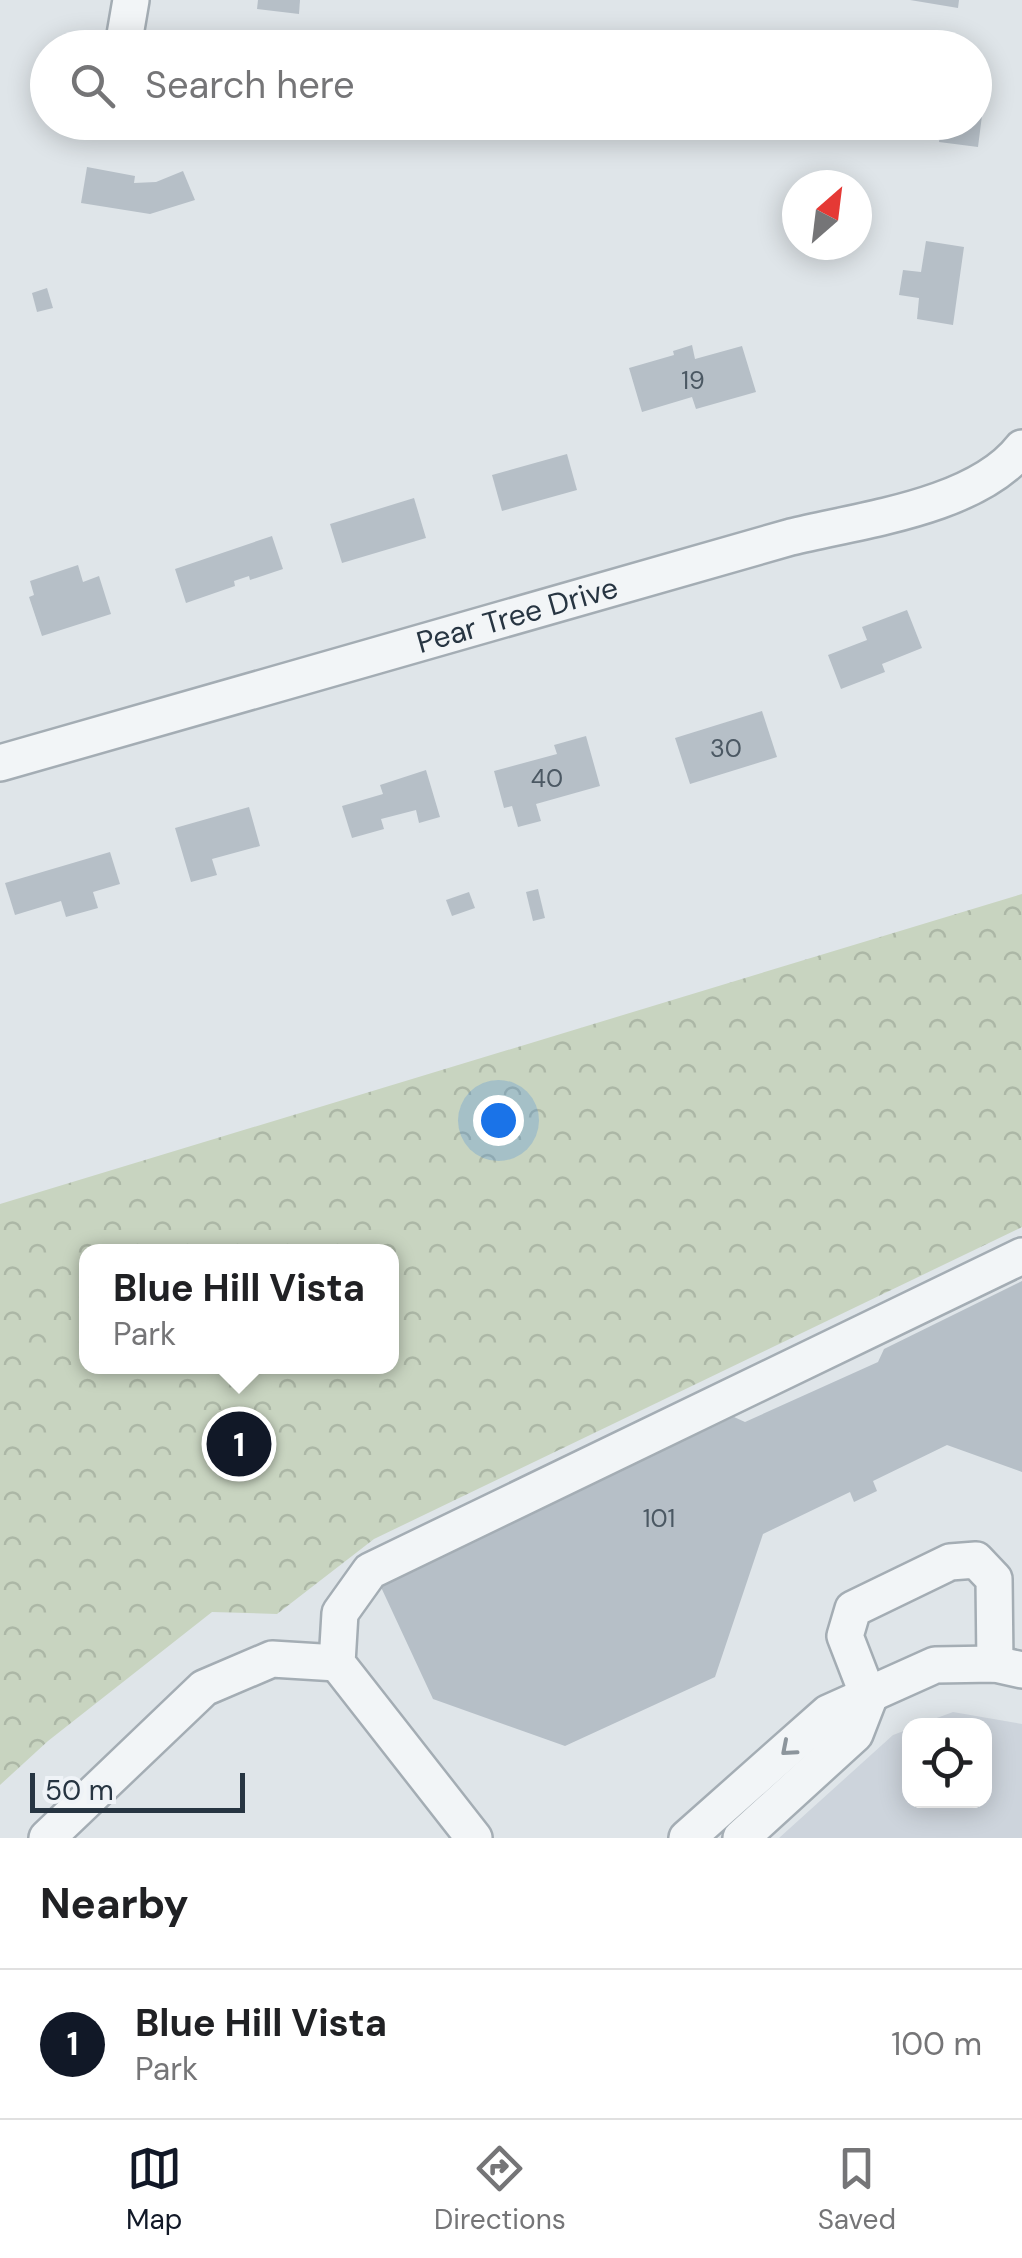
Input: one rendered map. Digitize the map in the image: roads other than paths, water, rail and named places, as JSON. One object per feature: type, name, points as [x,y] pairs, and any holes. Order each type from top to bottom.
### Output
[{"type":"street","points":[[126,30],[131,0]]},
{"type":"street","name":"Pear Tree Drive","points":[[0,763],[791,537],[924,504],[987,479],[1020,455]]},
{"type":"street","points":[[474,1838],[337,1663],[340,1613],[370,1570],[1022,1256]]},
{"type":"street","points":[[687,1838],[828,1713],[869,1698],[884,1685],[936,1665],[1008,1667],[994,1578],[976,1560],[950,1562],[853,1609],[845,1636],[848,1653],[869,1698],[855,1734],[740,1838]]},
{"type":"street","points":[[47,1838],[204,1688],[272,1659],[337,1663]]},
{"type":"place","name":"Blue Hill Vista","points":[[239,1444]]}]
